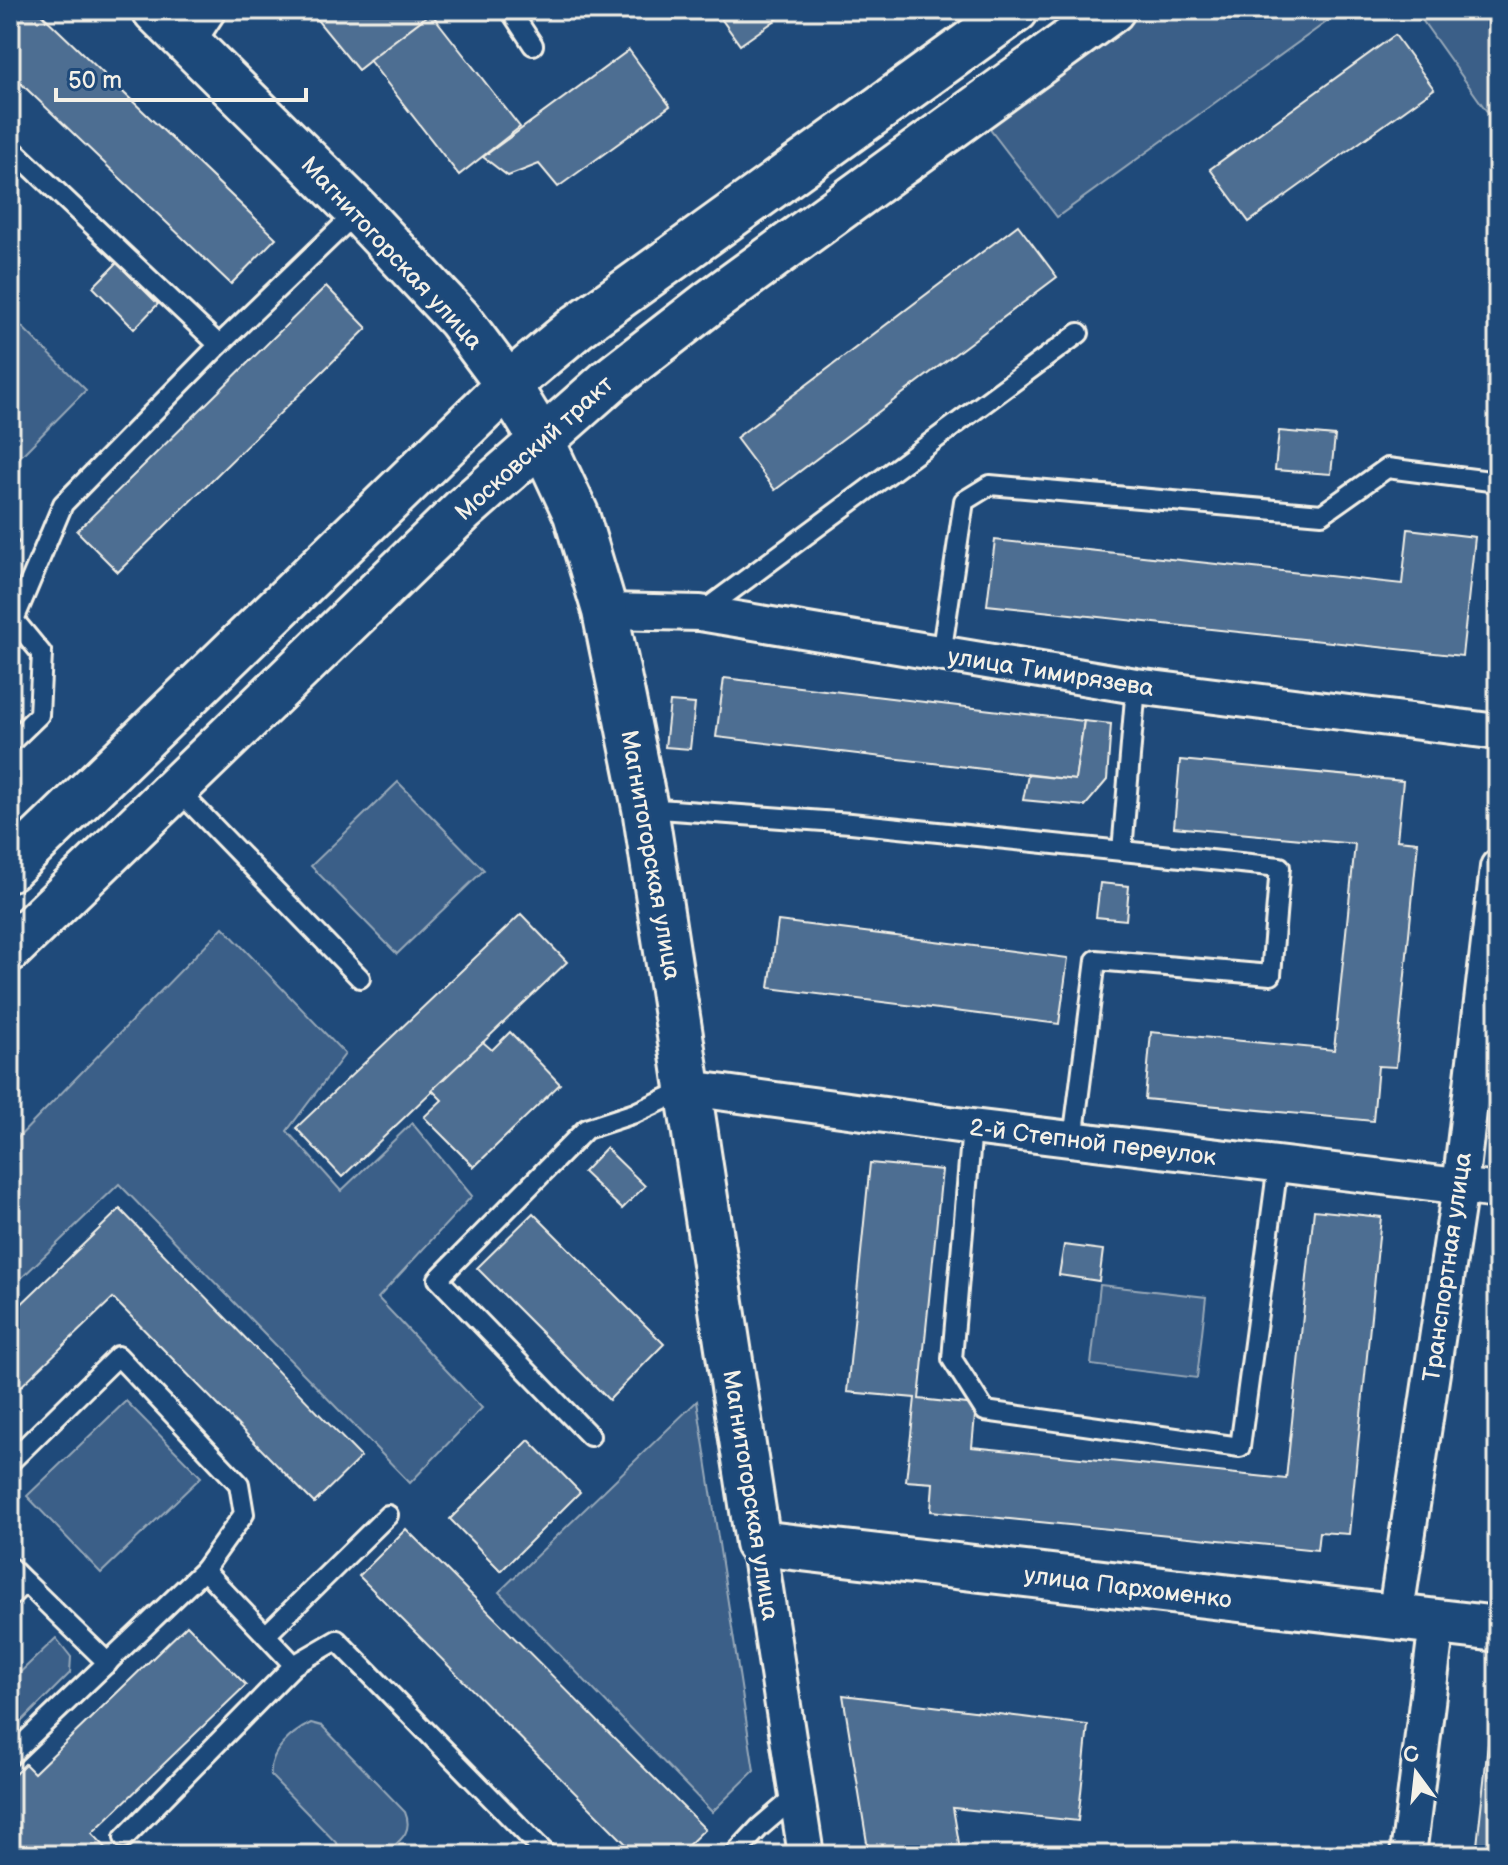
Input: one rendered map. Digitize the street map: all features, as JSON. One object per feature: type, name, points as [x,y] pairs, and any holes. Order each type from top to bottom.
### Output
[{"type":"main road","name":"Магнитогорская улица","points":[[155,10],[198,26],[358,211],[459,319],[508,385],[541,439],[576,514],[605,611],[645,808],[758,1543]]},
{"type":"main road","name":"Московский тракт","points":[[10,949],[451,521],[610,380],[709,303],[1112,10]]},
{"type":"main road","points":[[10,868],[508,385],[577,327],[991,22]]},
{"type":"main road","name":"улица Пархоменко","points":[[758,1543],[1498,1629]]},
{"type":"street","name":"улица Тимирязева","points":[[605,611],[700,613],[1136,686],[1498,732]]},
{"type":"street","name":"Транспортная улица","points":[[1395,1618],[1460,1187],[1498,867]]},
{"type":"street","name":"2-й Степной переулок","points":[[689,1088],[1073,1140],[1498,1191]]},
{"type":"street","name":"Магнитогорская улица","points":[[758,1543],[806,1855]]},
{"type":"street","points":[[1408,1855],[1437,1623]]},
{"type":"lane","points":[[510,10],[533,45]]},
{"type":"lane","points":[[10,147],[219,345]]},
{"type":"lane","points":[[10,743],[39,715],[42,654],[12,618],[63,504],[219,345],[358,211]]},
{"type":"lane","points":[[700,613],[1079,333]]},
{"type":"lane","points":[[941,655],[964,501],[990,485],[1322,514],[1387,468],[1498,482]]},
{"type":"lane","points":[[1122,851],[1136,686]]},
{"type":"lane","points":[[176,788],[360,978]]},
{"type":"lane","points":[[645,808],[851,823],[1280,867],[1271,975],[1096,960],[1073,1140]]},
{"type":"lane","points":[[590,1436],[438,1279],[586,1129],[635,1113],[689,1088]]},
{"type":"lane","points":[[972,1127],[952,1359],[985,1411],[1240,1447],[1278,1165]]},
{"type":"lane","points":[[10,1462],[118,1356],[239,1484],[244,1514],[204,1570],[10,1756]]},
{"type":"lane","points":[[266,1635],[388,1515]]},
{"type":"lane","points":[[10,1567],[108,1663]]},
{"type":"lane","points":[[204,1570],[294,1665]]},
{"type":"lane","points":[[10,1597],[25,1582]]},
{"type":"lane","points":[[124,1838],[294,1665],[337,1640],[547,1855]]},
{"type":"lane","points":[[734,1855],[796,1796]]},
{"type":"shaded area","points":[[1142,10],[1343,10],[1057,217],[982,119]]},
{"type":"shaded area","points":[[1415,10],[1498,10],[1498,127]]},
{"type":"shaded area","points":[[10,315],[86,390],[19,458],[10,448]]},
{"type":"shaded area","points":[[398,782],[484,870],[397,954],[311,866]]},
{"type":"shaded area","points":[[223,927],[345,1054],[287,1131],[341,1191],[412,1123],[472,1196],[378,1298],[482,1408],[410,1483],[119,1184],[10,1289],[10,1146]]},
{"type":"shaded area","points":[[1100,1285],[1206,1297],[1197,1378],[1091,1365]]},
{"type":"shaded area","points":[[126,1401],[201,1477],[101,1573],[27,1496]]},
{"type":"shaded area","points":[[697,1401],[754,1771],[712,1812],[499,1592]]},
{"type":"shaded area","points":[[56,1638],[71,1657],[70,1673],[10,1733],[10,1682]]},
{"type":"shaded area","points":[[311,1723],[322,1726],[405,1812],[406,1831],[384,1855],[348,1855],[271,1776],[273,1759],[282,1744]]},
{"type":"building","points":[[10,10],[37,10],[276,238],[231,284],[10,73]]},
{"type":"building","points":[[319,10],[411,10],[431,13],[358,70],[313,15]]},
{"type":"building","points":[[715,10],[790,10],[740,45]]},
{"type":"building","points":[[431,13],[520,127],[459,175],[369,60]]},
{"type":"building","points":[[1395,35],[1434,89],[1249,222],[1210,169]]},
{"type":"building","points":[[629,50],[670,106],[558,187],[539,164],[508,176],[483,157]]},
{"type":"building","points":[[1018,225],[1057,277],[775,490],[736,438]]},
{"type":"building","points":[[117,263],[158,304],[134,329],[93,287]]},
{"type":"building","points":[[326,286],[367,328],[118,572],[77,531]]},
{"type":"building","points":[[1279,431],[1335,436],[1331,474],[1275,470]]},
{"type":"building","points":[[1408,529],[1475,537],[1462,656],[987,605],[995,540],[1402,584]]},
{"type":"building","points":[[10,534],[19,542],[10,551]]},
{"type":"building","points":[[724,678],[1084,721],[1075,780],[716,737]]},
{"type":"building","points":[[670,702],[695,704],[690,749],[665,747]]},
{"type":"building","points":[[1084,721],[1111,724],[1107,780],[1085,806],[1023,800],[1028,775],[1075,780]]},
{"type":"building","points":[[1180,760],[1403,781],[1397,840],[1418,842],[1396,1067],[1378,1066],[1373,1121],[1145,1099],[1151,1032],[1334,1050],[1355,844],[1174,827]]},
{"type":"building","points":[[1100,883],[1129,886],[1126,920],[1096,917]]},
{"type":"building","points":[[521,914],[567,962],[342,1177],[296,1128]]},
{"type":"building","points":[[778,921],[1068,958],[1059,1024],[769,988]]},
{"type":"building","points":[[510,1032],[560,1084],[474,1167],[424,1117],[442,1100],[432,1090],[483,1042],[492,1050]]},
{"type":"building","points":[[606,1148],[645,1186],[622,1209],[583,1172]]},
{"type":"building","points":[[870,1163],[942,1170],[919,1399],[976,1405],[972,1447],[1286,1479],[1314,1210],[1381,1217],[1349,1534],[1319,1532],[1317,1550],[931,1511],[933,1483],[906,1481],[915,1398],[847,1392]]},
{"type":"building","points":[[120,1209],[361,1457],[314,1503],[113,1298],[10,1397],[10,1315]]},
{"type":"building","points":[[533,1213],[664,1344],[609,1400],[477,1268]]},
{"type":"building","points":[[1064,1245],[1103,1250],[1099,1281],[1059,1275]]},
{"type":"building","points":[[529,1440],[580,1492],[501,1571],[450,1519]]},
{"type":"building","points":[[406,1529],[705,1829],[678,1855],[637,1855],[359,1576]]},
{"type":"building","points":[[187,1625],[246,1685],[92,1833],[113,1855],[10,1855],[10,1779],[25,1764],[34,1773]]},
{"type":"building","points":[[843,1695],[1088,1725],[1078,1821],[953,1808],[961,1855],[869,1855]]},
{"type":"building","points":[[1490,1725],[1498,1726],[1498,1855],[1476,1855]]}]
